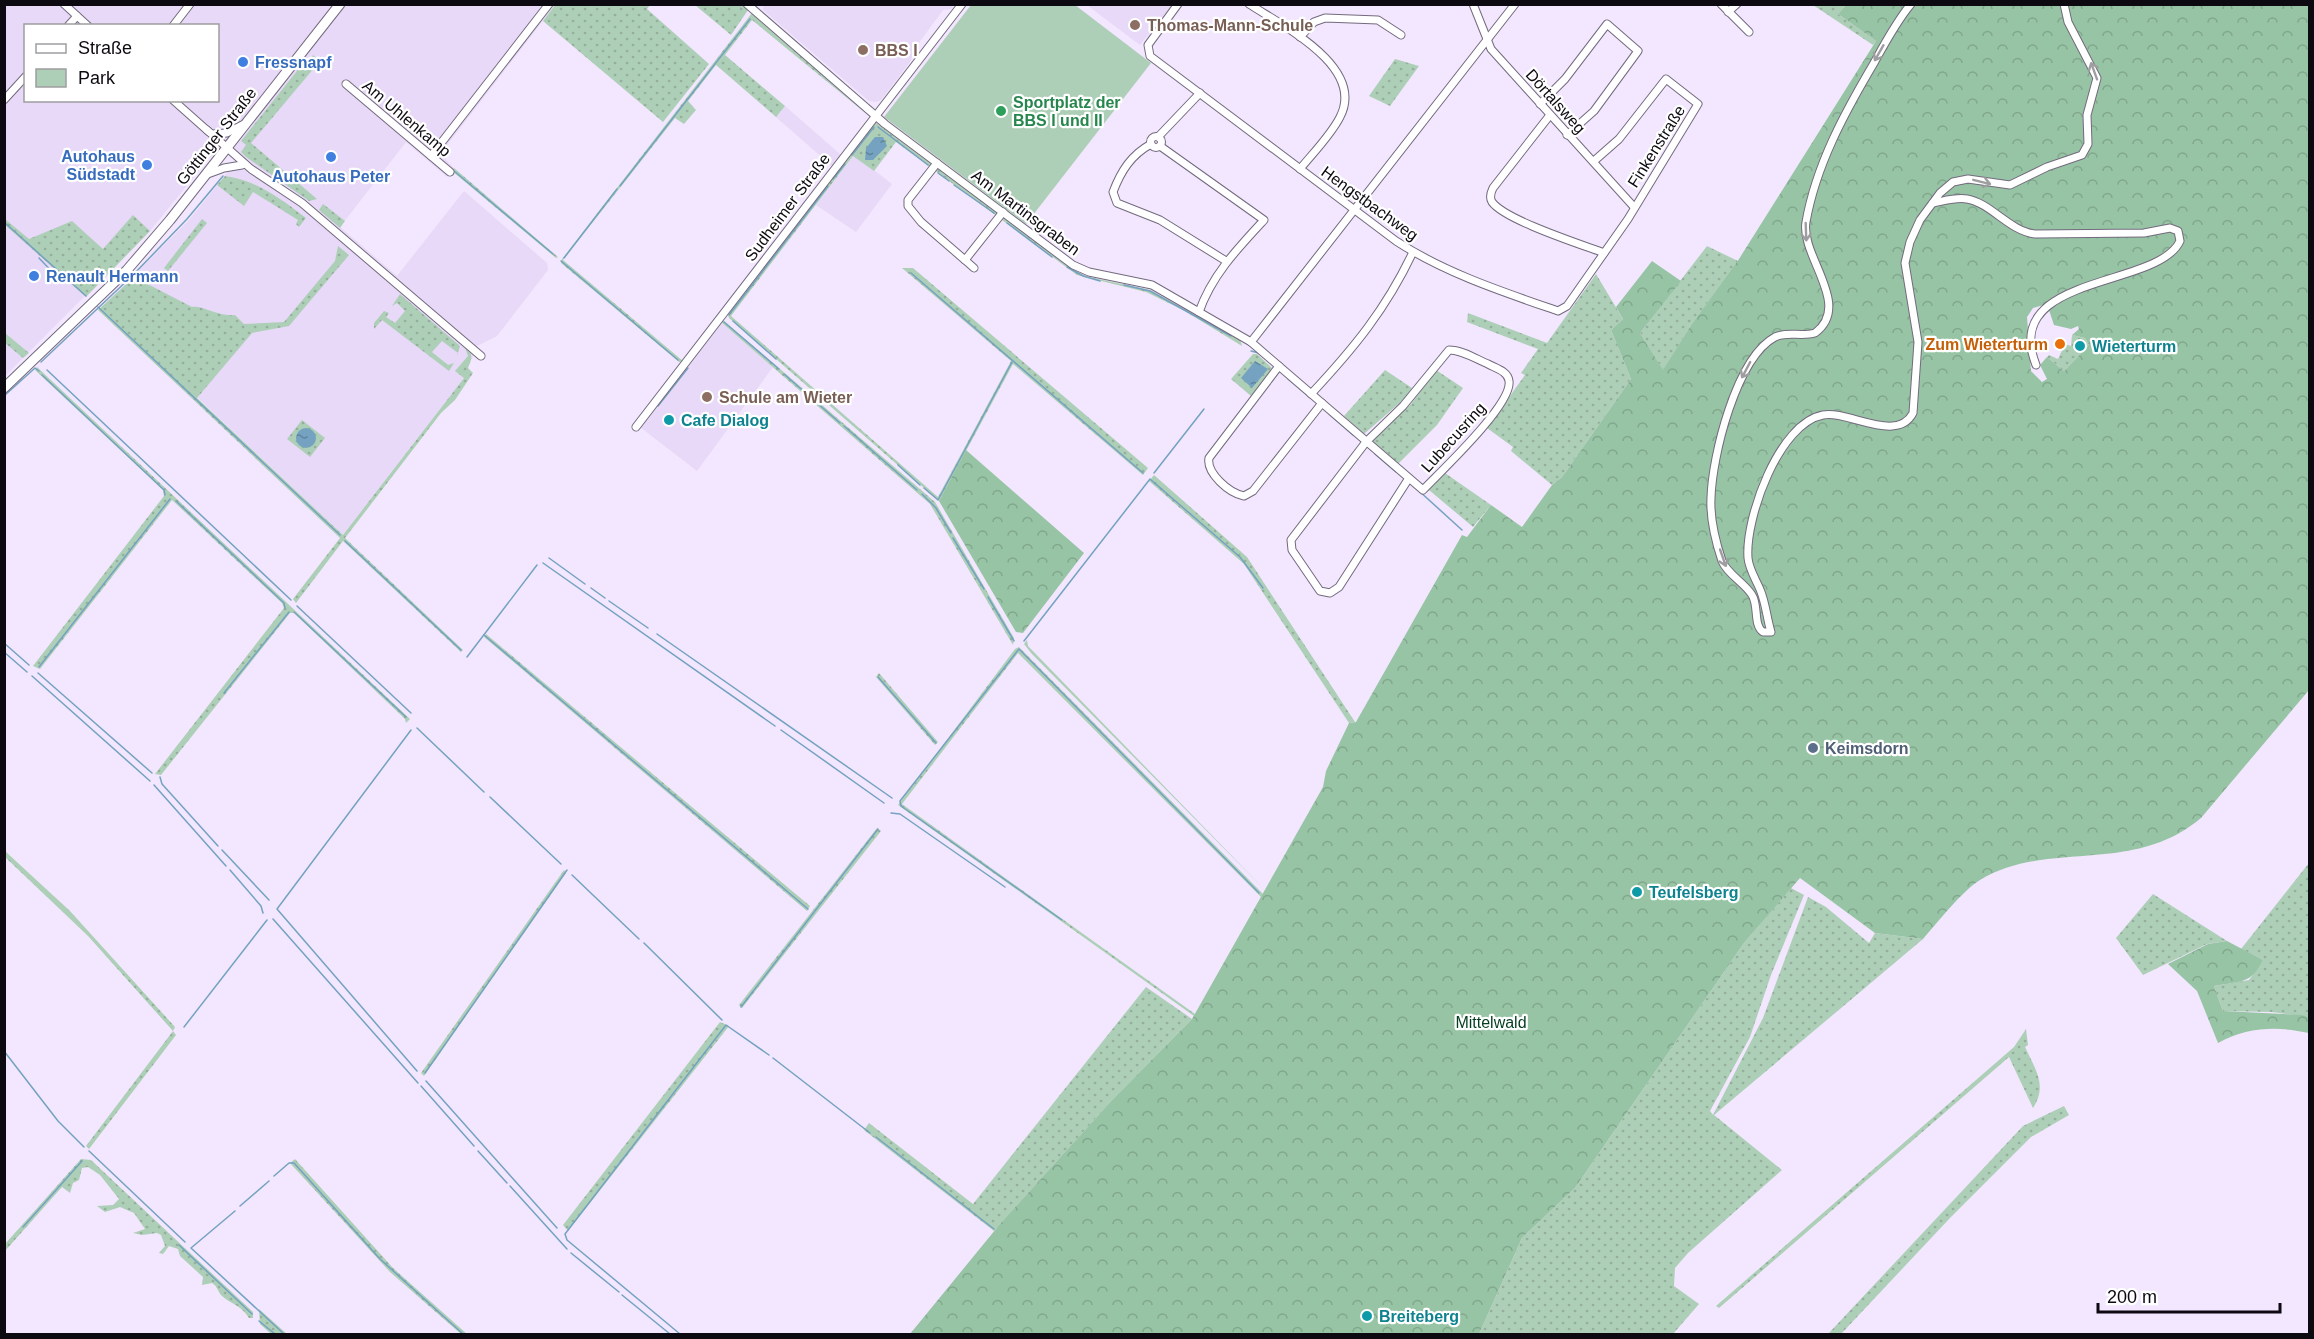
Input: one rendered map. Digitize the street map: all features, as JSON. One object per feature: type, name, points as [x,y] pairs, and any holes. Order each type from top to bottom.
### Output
[{"type":"main road","name":"Göttinger Straße","points":[[4,388],[113,283],[206,175],[340,4]]},
{"type":"street","points":[[64,4],[86,24]]},
{"type":"street","points":[[175,24],[190,4]]},
{"type":"street","points":[[431,156],[549,4]]},
{"type":"street","name":"Sudheimer Straße","points":[[636,427],[962,4]]},
{"type":"street","name":"Hengstbachweg","points":[[1178,4],[1149,42],[1147,49],[1150,56],[1413,252],[1484,284],[1558,311],[1567,306],[1604,253]]},
{"type":"street","points":[[1249,4],[1318,50],[1337,71],[1346,92],[1340,116],[1300,169]]},
{"type":"street","name":"Dörtalsweg","points":[[1473,4],[1486,41],[1634,207]]},
{"type":"street","points":[[1251,342],[1515,4]]},
{"type":"street","points":[[1721,4],[1749,32]]},
{"type":"street","points":[[1728,12],[1737,4]]},
{"type":"street","points":[[1911,4],[1890,34],[1842,116],[1807,215],[1806,241],[1827,295],[1825,321],[1815,333],[1783,334],[1771,340],[1758,352],[1743,376],[1722,436],[1711,490],[1712,513],[1724,564],[1753,597],[1758,627],[1763,632],[1771,632],[1764,601],[1748,561],[1750,524],[1764,480],[1790,440],[1803,423],[1822,415],[1837,414],[1872,424],[1892,426],[1906,422],[1912,413],[1918,342],[1905,260],[1916,229],[1933,202],[1944,188],[1958,180],[1968,179],[1999,186],[2013,185],[2043,168],[2079,156],[2086,150],[2087,115],[2097,78],[2068,22],[2064,4]]},
{"type":"street","name":"Am Martinsgraben","points":[[752,6],[885,124],[1081,270],[1150,284],[1251,342],[1423,490]]},
{"type":"street","points":[[70,24],[77,16]]},
{"type":"street","points":[[1300,37],[1314,22],[1325,18],[1378,20],[1401,35]]},
{"type":"street","points":[[1540,104],[1565,79],[1607,24],[1638,51],[1594,111],[1568,135]]},
{"type":"street","points":[[4,100],[24,78]]},
{"type":"street","name":"Finkenstraße","points":[[1594,161],[1619,139],[1666,79],[1698,104],[1634,207]]},
{"type":"street","name":"Am Uhlenkamp","points":[[346,84],[450,172]]},
{"type":"street","points":[[1151,144],[1152,138],[1158,137],[1200,93]]},
{"type":"street","points":[[175,102],[210,132],[242,165],[251,169]]},
{"type":"street","points":[[1550,115],[1493,188],[1490,195],[1492,202],[1522,222],[1604,253],[1634,207]]},
{"type":"street","points":[[210,132],[227,133],[245,124]]},
{"type":"street","points":[[1158,137],[1160,146]]},
{"type":"street","points":[[1151,144],[1155,147],[1160,146],[1264,220],[1226,261],[1204,297],[1199,312]]},
{"type":"street","points":[[1151,144],[1140,150],[1120,172],[1113,192],[1117,203],[1160,220],[1226,261]]},
{"type":"street","points":[[226,149],[251,169],[302,203],[481,356]]},
{"type":"street","points":[[937,164],[908,200],[908,206],[921,222],[974,268]]},
{"type":"street","points":[[206,175],[224,168],[242,165]]},
{"type":"street","points":[[1933,202],[1962,198],[1972,200],[2023,231],[2035,234],[2144,233],[2170,228],[2178,231],[2180,241],[2170,254],[2093,283],[2048,306],[2034,322],[2031,331],[2031,348],[2036,365]]},
{"type":"street","points":[[965,260],[1003,212]]},
{"type":"street","points":[[1311,394],[1375,321],[1394,292],[1413,252]]},
{"type":"street","name":"Lubecusring","points":[[1366,442],[1403,406],[1449,350],[1504,373],[1509,385],[1497,409],[1472,440],[1423,490]]},
{"type":"street","points":[[1279,366],[1209,458],[1211,472],[1233,491],[1244,496],[1253,491],[1322,403]]},
{"type":"street","points":[[1366,442],[1291,540],[1292,550],[1320,591],[1330,593],[1341,584],[1409,478]]},
{"type":"shaded area","name":"BBS I","points":[[764,4],[954,5],[951,9],[943,10],[918,44],[910,62],[881,100],[876,102],[869,101],[763,10]]},
{"type":"shaded area","points":[[4,5],[555,5],[444,149],[446,160],[454,168],[447,177],[406,142],[340,227],[397,276],[464,191],[547,263],[548,270],[497,336],[477,346],[472,359],[456,371],[464,378],[343,535],[102,307],[189,220],[237,160],[224,145],[210,157],[150,231],[5,376]]},
{"type":"shaded area","name":"Thomas-Mann-Schule","points":[[1087,5],[1172,5],[1140,45]]},
{"type":"shaded area","points":[[785,106],[841,155],[832,166],[776,117]]},
{"type":"shaded area","points":[[854,155],[892,184],[856,232],[816,205]]},
{"type":"shaded area","name":"Schule am Wieter","points":[[721,322],[773,367],[697,471],[640,427]]},
{"type":"green space","points":[[555,5],[650,5],[647,9],[709,64],[663,122],[543,21]]},
{"type":"green space","points":[[695,5],[742,5],[748,10],[731,35]]},
{"type":"green space","name":"Sportplatz der BBS I und II","points":[[971,5],[1075,5],[1151,63],[1026,224],[884,117]]},
{"type":"green space","points":[[1813,5],[1846,5],[1838,14],[1876,41],[1873,45]]},
{"type":"green space","name":"Mittelwald","points":[[1846,5],[2309,5],[2309,690],[2201,818],[2174,836],[2147,846],[2119,852],[2034,861],[2006,868],[1973,885],[1950,907],[1923,939],[1875,933],[1800,878],[1744,943],[1575,1188],[1522,1238],[1479,1334],[910,1334],[1000,1224],[1112,1100],[1192,1019],[1323,787],[1326,771],[1349,723],[1356,722],[1462,535],[1467,537],[1491,505],[1522,527],[1552,485],[1562,477],[1631,379],[1611,330],[1623,319],[1616,307],[1652,261],[1681,281],[1640,333],[1663,370],[1691,325],[1739,259],[1876,41],[1838,14]],"holes":[[[2047,304],[2054,325],[2071,329],[2078,326],[2079,329],[2072,335],[2085,338],[2089,345],[2064,371],[2047,357],[2040,365],[2047,379],[2042,382],[2031,371],[2027,317],[2033,308]]]},
{"type":"green space","points":[[752,13],[869,116],[752,20],[725,55],[785,106],[776,117],[716,65],[688,101],[696,110],[684,124],[675,118],[563,260],[683,361],[679,362],[561,263],[562,259]]},
{"type":"green space","points":[[313,55],[320,61],[251,143],[317,199],[309,201],[246,157],[241,152],[246,145],[241,141],[304,62],[307,64]]},
{"type":"green space","points":[[1395,59],[1419,66],[1390,106],[1369,96]]},
{"type":"green space","points":[[875,122],[1075,271],[1089,277],[1150,290],[1240,339],[1242,346],[1183,310],[1146,292],[1077,275],[896,142],[874,171],[853,156],[731,316],[938,497],[1011,361],[902,268],[913,268],[1148,468],[1143,475],[1013,364],[939,501],[729,318],[728,314]]},
{"type":"green space","points":[[454,168],[558,257],[556,258],[452,171]]},
{"type":"green space","points":[[225,176],[258,186],[278,197],[306,218],[299,227],[296,224],[298,220],[253,192],[244,206],[217,185]]},
{"type":"green space","points":[[323,204],[345,221],[340,228],[319,210]]},
{"type":"green space","points":[[133,215],[150,231],[86,297],[5,225],[5,219],[29,239],[72,221],[103,249]]},
{"type":"green space","points":[[202,219],[207,223],[168,271],[164,268]]},
{"type":"green space","points":[[338,246],[349,255],[289,326],[252,333],[197,398],[343,535],[464,378],[455,371],[468,356],[465,347],[471,355],[468,368],[473,373],[455,400],[441,413],[345,538],[463,650],[461,652],[343,541],[296,603],[293,599],[340,538],[98,310],[134,277],[192,307],[235,315],[244,324],[284,322],[335,261]]},
{"type":"green space","points":[[1707,246],[1738,261],[1691,325],[1663,371],[1640,333]]},
{"type":"green space","points":[[1596,274],[1623,319],[1611,330],[1631,379],[1562,477],[1552,485],[1511,451],[1513,447],[1487,428],[1525,375],[1521,373],[1538,349],[1467,322],[1468,313],[1547,343]]},
{"type":"green space","points":[[400,294],[460,346],[458,353],[442,341],[432,352],[448,365],[454,363],[449,371],[382,320],[374,329],[374,323],[384,311],[389,313],[386,317],[395,323],[405,311],[397,303],[392,306]]},
{"type":"green space","points":[[723,320],[935,502],[1014,638],[1013,645],[930,504],[721,322]]},
{"type":"green space","points":[[4,333],[29,353],[23,358],[5,343]]},
{"type":"green space","points":[[2072,335],[2085,338],[2089,345],[2064,371],[2047,357],[2049,355],[2058,359],[2065,344],[2071,346]]},
{"type":"green space","points":[[1253,354],[1257,354],[1272,368],[1251,396],[1231,379]]},
{"type":"green space","points":[[37,367],[410,719],[406,723],[405,719],[294,613],[290,613],[161,775],[155,774],[284,608],[282,603],[172,500],[40,669],[33,666],[164,496],[163,490],[35,370]]},
{"type":"green space","points":[[1385,370],[1412,388],[1404,399],[1364,434],[1344,416]]},
{"type":"green space","points":[[1436,370],[1463,388],[1437,425],[1398,464],[1374,444],[1373,439],[1411,404]]},
{"type":"green space","points":[[302,420],[325,438],[310,457],[287,439]]},
{"type":"green space","points":[[966,450],[1084,553],[1023,633],[1016,632],[939,501]]},
{"type":"green space","points":[[1445,473],[1491,505],[1473,527],[1429,490]]},
{"type":"green space","points":[[1154,475],[1247,557],[1355,722],[1349,723],[1244,564],[1149,481]]},
{"type":"green space","points":[[486,634],[810,906],[807,911],[484,637]]},
{"type":"green space","points":[[1027,640],[1028,646],[1265,890],[1032,654],[1024,644]]},
{"type":"green space","points":[[1019,647],[1263,894],[1261,897],[1018,653],[902,804],[1195,1014],[1194,1016],[898,805],[1015,649]]},
{"type":"green space","points":[[879,673],[938,742],[935,745],[876,677]]},
{"type":"green space","points":[[877,828],[881,831],[742,1008],[739,1005]]},
{"type":"green space","points":[[5,851],[70,911],[175,1027],[173,1031],[88,936],[5,857]]},
{"type":"green space","points":[[2309,863],[2309,1017],[2272,1012],[2223,1011],[2214,986],[2249,980],[2263,960],[2241,949]]},
{"type":"green space","points":[[564,870],[566,873],[424,1076],[421,1073]]},
{"type":"green space","points":[[1791,888],[1804,895],[1771,975],[1750,1037],[1710,1111],[1713,1115],[1763,1018],[1808,897],[1826,907],[1869,943],[1875,933],[1923,939],[1714,1115],[1782,1170],[1688,1253],[1675,1268],[1674,1286],[1699,1304],[1673,1334],[1479,1334],[1522,1238],[1575,1188],[1744,943]]},
{"type":"green space","points":[[2153,894],[2227,941],[2207,944],[2143,975],[2116,938]]},
{"type":"green space","points":[[2227,941],[2263,960],[2249,978],[2214,986],[2223,1011],[2302,1015],[2309,1017],[2309,1033],[2286,1029],[2263,1029],[2240,1034],[2218,1043],[2197,991],[2168,964],[2208,944]]},
{"type":"green space","points":[[1146,987],[1192,1019],[1112,1100],[994,1231],[864,1130],[869,1123],[973,1204]]},
{"type":"green space","points":[[720,1022],[729,1026],[568,1231],[563,1225]]},
{"type":"green space","points":[[2026,1029],[2028,1045],[2025,1047],[2040,1084],[2033,1108],[2009,1057],[1719,1308],[1716,1306],[2014,1047]]},
{"type":"green space","points":[[173,1031],[176,1035],[89,1149],[86,1146]]},
{"type":"green space","points":[[2064,1106],[2069,1115],[2031,1137],[1950,1218],[1841,1334],[1828,1334],[2023,1126]]},
{"type":"green space","points":[[81,1159],[91,1160],[253,1312],[253,1318],[249,1318],[242,1310],[224,1298],[212,1283],[202,1285],[203,1277],[180,1256],[178,1249],[169,1246],[163,1254],[159,1253],[165,1246],[161,1235],[133,1233],[145,1229],[134,1213],[120,1207],[105,1212],[97,1206],[113,1205],[119,1199],[100,1175],[88,1167],[82,1168],[79,1180],[73,1183],[70,1193],[62,1187],[5,1251],[5,1244]]},
{"type":"green space","points":[[295,1159],[393,1268],[467,1334],[461,1334],[390,1272],[290,1163]]},
{"type":"green space","points":[[259,1309],[287,1334],[271,1334],[260,1324]]},
{"type":"water","points":[[875,137],[883,137],[887,146],[873,160],[865,160],[866,148]]},
{"type":"water","points":[[1255,361],[1268,369],[1252,388],[1241,378]]},
{"type":"water","points":[[306,428],[313,431],[316,438],[313,445],[306,448],[299,445],[296,438],[299,431]]},
{"type":"waterway","points":[[620,186],[750,19]]},
{"type":"waterway","points":[[852,155],[874,127]]},
{"type":"waterway","points":[[878,127],[928,165]]},
{"type":"waterway","points":[[833,179],[845,164]]},
{"type":"waterway","points":[[454,171],[553,254]]},
{"type":"waterway","points":[[938,173],[949,181]]},
{"type":"waterway","points":[[41,362],[132,276],[187,219],[223,176]]},
{"type":"waterway","points":[[954,185],[994,213]]},
{"type":"waterway","points":[[729,315],[828,186]]},
{"type":"waterway","points":[[564,258],[617,189]]},
{"type":"waterway","points":[[4,222],[86,296]]},
{"type":"waterway","points":[[1007,223],[1052,257]]},
{"type":"waterway","points":[[39,258],[60,280]]},
{"type":"waterway","points":[[561,261],[678,360]]},
{"type":"waterway","points":[[1067,267],[1083,276],[1100,281]]},
{"type":"waterway","points":[[911,273],[1143,473]]},
{"type":"waterway","points":[[1124,285],[1150,291],[1231,336]]},
{"type":"waterway","points":[[98,307],[340,535]]},
{"type":"waterway","points":[[733,321],[776,359]]},
{"type":"waterway","points":[[724,322],[779,369]]},
{"type":"waterway","points":[[1251,351],[1259,353]]},
{"type":"waterway","points":[[924,488],[938,500],[1012,362]]},
{"type":"waterway","points":[[4,396],[35,368],[39,371]]},
{"type":"waterway","points":[[658,406],[688,368]]},
{"type":"waterway","points":[[47,370],[291,600]]},
{"type":"waterway","points":[[784,374],[840,423]]},
{"type":"waterway","points":[[42,375],[164,490],[165,495]]},
{"type":"waterway","points":[[1288,379],[1307,395]]},
{"type":"waterway","points":[[1154,473],[1204,409]]},
{"type":"waterway","points":[[1330,415],[1353,435]]},
{"type":"waterway","points":[[844,426],[917,490]]},
{"type":"waterway","points":[[1375,454],[1396,472]]},
{"type":"waterway","points":[[898,465],[920,485]]},
{"type":"waterway","points":[[1024,641],[1150,479],[1240,557],[1263,588]]},
{"type":"waterway","points":[[1418,490],[1462,530]]},
{"type":"waterway","points":[[922,494],[936,508],[951,533]]},
{"type":"waterway","points":[[39,667],[170,499]]},
{"type":"waterway","points":[[176,501],[284,603],[285,608]]},
{"type":"waterway","points":[[953,538],[984,589]]},
{"type":"waterway","points":[[345,541],[461,650]]},
{"type":"waterway","points":[[549,558],[585,584]]},
{"type":"waterway","points":[[543,563],[775,726]]},
{"type":"waterway","points":[[467,657],[537,565]]},
{"type":"waterway","points":[[591,588],[605,598]]},
{"type":"waterway","points":[[988,597],[1014,641]]},
{"type":"waterway","points":[[609,601],[648,628]]},
{"type":"waterway","points":[[297,606],[411,713]]},
{"type":"waterway","points":[[224,693],[289,612]]},
{"type":"waterway","points":[[294,612],[406,717]]},
{"type":"waterway","points":[[657,634],[892,798]]},
{"type":"waterway","points":[[484,635],[808,909]]},
{"type":"waterway","points":[[4,643],[29,665]]},
{"type":"waterway","points":[[1062,920],[901,806],[900,801],[1019,649],[1259,893]]},
{"type":"waterway","points":[[4,652],[27,672]]},
{"type":"waterway","points":[[38,673],[152,773]]},
{"type":"waterway","points":[[32,676],[150,781]]},
{"type":"waterway","points":[[878,677],[936,743]]},
{"type":"waterway","points":[[417,728],[484,792]]},
{"type":"waterway","points":[[411,730],[277,909],[417,1071]]},
{"type":"waterway","points":[[781,730],[884,803]]},
{"type":"waterway","points":[[160,777],[162,784],[218,846]]},
{"type":"waterway","points":[[154,785],[226,866]]},
{"type":"waterway","points":[[490,797],[561,864]]},
{"type":"waterway","points":[[891,813],[900,814],[1005,887]]},
{"type":"waterway","points":[[741,1007],[878,829]]},
{"type":"waterway","points":[[222,850],[269,900]]},
{"type":"waterway","points":[[230,870],[261,906],[263,913]]},
{"type":"waterway","points":[[425,1073],[567,870]]},
{"type":"waterway","points":[[572,875],[639,939]]},
{"type":"waterway","points":[[273,919],[418,1083]]},
{"type":"waterway","points":[[184,1027],[267,920]]},
{"type":"waterway","points":[[644,943],[722,1020]]},
{"type":"waterway","points":[[680,1334],[567,1240],[565,1234],[726,1025],[769,1055]]},
{"type":"waterway","points":[[4,1051],[58,1121],[84,1147]]},
{"type":"waterway","points":[[773,1058],[870,1133]]},
{"type":"waterway","points":[[426,1081],[557,1228]]},
{"type":"waterway","points":[[421,1086],[474,1146]]},
{"type":"waterway","points":[[876,1137],[994,1229]]},
{"type":"waterway","points":[[89,1151],[185,1242]]},
{"type":"waterway","points":[[478,1151],[507,1183]]},
{"type":"waterway","points":[[23,1227],[82,1161]]},
{"type":"waterway","points":[[274,1176],[289,1163],[294,1163],[380,1259],[463,1334]]},
{"type":"waterway","points":[[240,1206],[269,1181]]},
{"type":"waterway","points":[[510,1186],[567,1249]]},
{"type":"waterway","points":[[235,1211],[191,1248],[284,1334]]},
{"type":"waterway","points":[[179,1245],[252,1314]]},
{"type":"waterway","points":[[571,1253],[619,1292]]},
{"type":"waterway","points":[[622,1295],[670,1334]]},
{"type":"waterway","points":[[259,1321],[275,1334]]},
{"type":"place","name":"Thomas-Mann-Schule","points":[[1135,25]]},
{"type":"place","name":"BBS I","points":[[863,50]]},
{"type":"place","name":"Fressnapf","points":[[243,62]]},
{"type":"place","name":"Sportplatz der BBS I und II","points":[[1001,111]]},
{"type":"place","name":"Autohaus Peter","points":[[331,157]]},
{"type":"place","name":"Autohaus Südstadt","points":[[147,165]]},
{"type":"place","name":"Renault Hermann","points":[[34,276]]},
{"type":"place","name":"Zum Wieterturm","points":[[2060,344]]},
{"type":"place","name":"Wieterturm","points":[[2080,346]]},
{"type":"place","name":"Schule am Wieter","points":[[707,397]]},
{"type":"place","name":"Cafe Dialog","points":[[669,420]]},
{"type":"place","name":"Keimsdorn","points":[[1813,748]]},
{"type":"place","name":"Teufelsberg","points":[[1637,892]]},
{"type":"place","name":"Breiteberg","points":[[1367,1316]]}]
